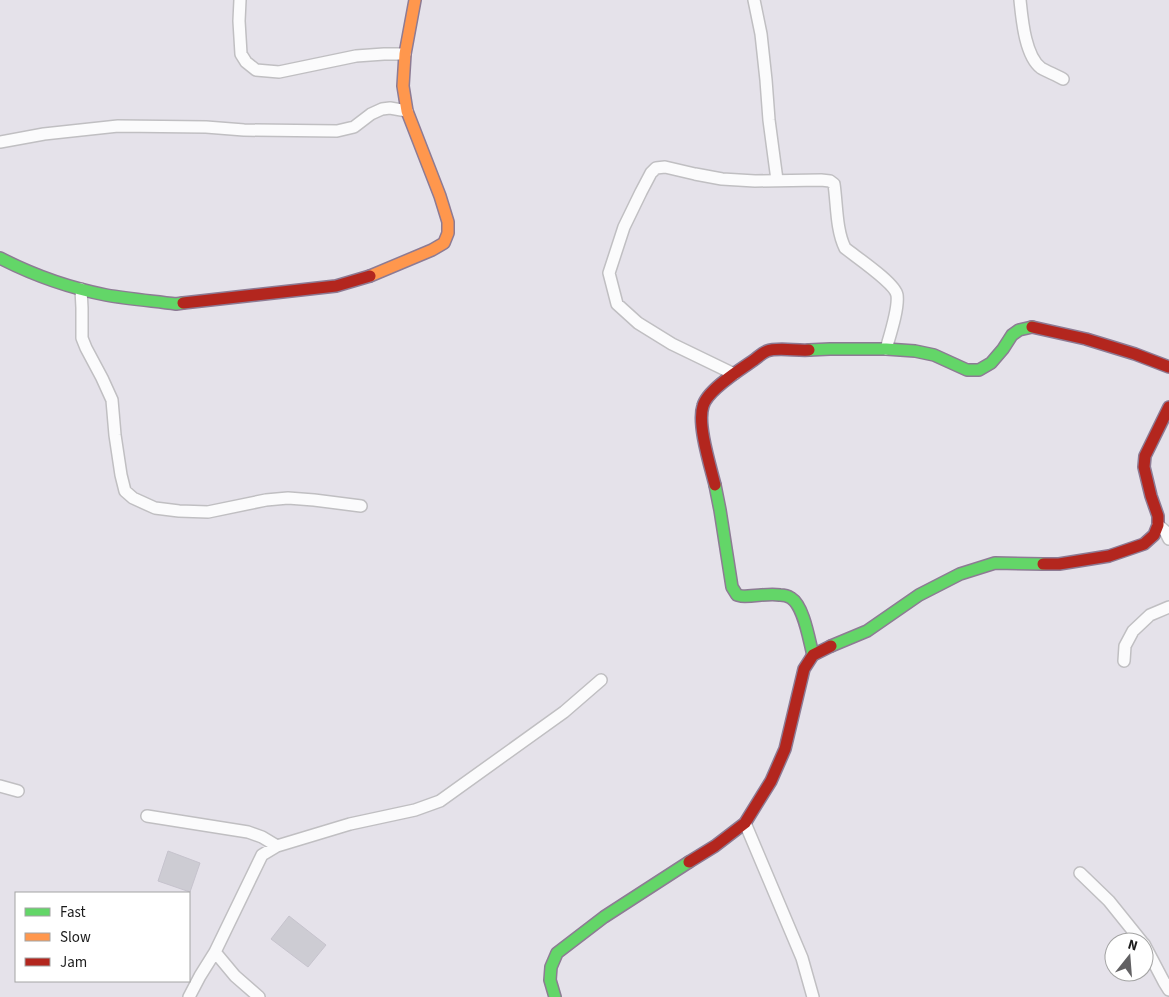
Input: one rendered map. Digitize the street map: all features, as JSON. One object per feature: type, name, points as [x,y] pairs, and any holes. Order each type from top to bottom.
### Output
[{"type":"street","points":[[240,0],[241,54],[246,62],[256,70],[279,72],[356,56],[405,54]]},
{"type":"street","points":[[0,258],[81,289],[108,295],[176,304],[336,286],[366,278],[444,243],[448,234],[448,222],[440,196],[407,111],[403,86],[405,54],[414,0]]},
{"type":"street","points":[[754,0],[761,34],[777,180]]},
{"type":"street","points":[[1020,0],[1026,40],[1035,61],[1041,67],[1063,79]]},
{"type":"street","points":[[0,142],[44,134],[118,126],[206,126],[244,130],[337,131],[354,127],[371,114],[382,109],[390,108],[407,111]]},
{"type":"street","points":[[734,374],[672,344],[638,323],[618,304],[609,273],[624,227],[651,173],[656,168],[665,167],[722,179],[755,181],[821,180],[830,181],[834,184],[841,242],[845,248],[891,284],[897,293],[898,304],[886,349]]},
{"type":"street","points":[[81,289],[82,338],[112,400],[121,475],[126,491],[132,498],[155,508],[179,511],[208,512],[266,500],[288,498],[361,506]]},
{"type":"street","points":[[813,655],[803,620],[793,598],[782,595],[745,597],[737,595],[732,587],[720,510],[703,431],[702,417],[703,405],[710,394],[734,374],[767,350],[777,349],[798,351],[886,349],[915,351],[934,355],[967,370],[979,370],[991,363],[1012,335],[1019,330],[1030,327],[1086,339],[1169,367]]},
{"type":"street","points":[[556,997],[550,980],[551,967],[557,953],[604,917],[716,846],[745,823],[771,781],[785,749],[804,669],[813,655],[867,631],[918,595],[960,574],[996,563],[1059,564],[1109,556],[1144,544],[1154,535],[1158,525],[1158,516],[1144,467],[1145,456],[1169,406]]},
{"type":"street","points":[[1158,525],[1165,531],[1169,539]]},
{"type":"street","points":[[1124,661],[1125,646],[1133,630],[1150,615],[1169,607]]},
{"type":"street","points":[[189,997],[215,952],[262,855],[277,846],[350,824],[415,810],[440,801],[564,712],[601,680]]},
{"type":"street","points":[[0,786],[18,791]]},
{"type":"street","points":[[147,816],[248,832],[262,837],[277,846]]},
{"type":"street","points":[[745,823],[802,958],[813,997]]},
{"type":"street","points":[[1080,872],[1109,901],[1134,932]]},
{"type":"street","points":[[215,952],[234,976],[259,997]]},
{"type":"street","points":[[1154,963],[1169,990]]},
{"type":"building","points":[[168,851],[200,863],[190,892],[158,881]]},
{"type":"building","points":[[289,916],[326,945],[308,967],[271,939]]},
{"type":"traffic: fast","points":[[0,258],[25,270],[79,289],[132,299],[176,304],[183,303]]},
{"type":"traffic: fast","points":[[809,350],[886,349],[915,351],[934,355],[967,370],[979,370],[991,363],[1012,335],[1019,330],[1032,327]]},
{"type":"traffic: fast","points":[[715,485],[732,587],[737,595],[741,596],[784,595],[796,602],[803,616],[813,655]]},
{"type":"traffic: fast","points":[[831,646],[867,631],[919,595],[960,574],[995,563],[1043,564]]},
{"type":"traffic: fast","points":[[555,997],[550,980],[551,967],[557,953],[604,917],[689,862]]},
{"type":"traffic: slow","points":[[370,276],[432,250],[444,243],[448,233],[448,222],[440,196],[407,111],[403,86],[405,54],[415,0]]},
{"type":"traffic: jam","points":[[183,303],[336,286],[370,276]]},
{"type":"traffic: jam","points":[[1032,327],[1086,339],[1169,367]]},
{"type":"traffic: jam","points":[[715,485],[705,445],[702,423],[703,406],[706,400],[725,380],[765,352],[776,349],[809,350]]},
{"type":"traffic: jam","points":[[1043,564],[1059,564],[1109,556],[1144,544],[1154,535],[1158,525],[1158,516],[1144,467],[1145,456],[1169,407]]},
{"type":"traffic: jam","points":[[689,862],[715,846],[745,823],[771,781],[785,749],[804,669],[813,655],[831,646]]}]
